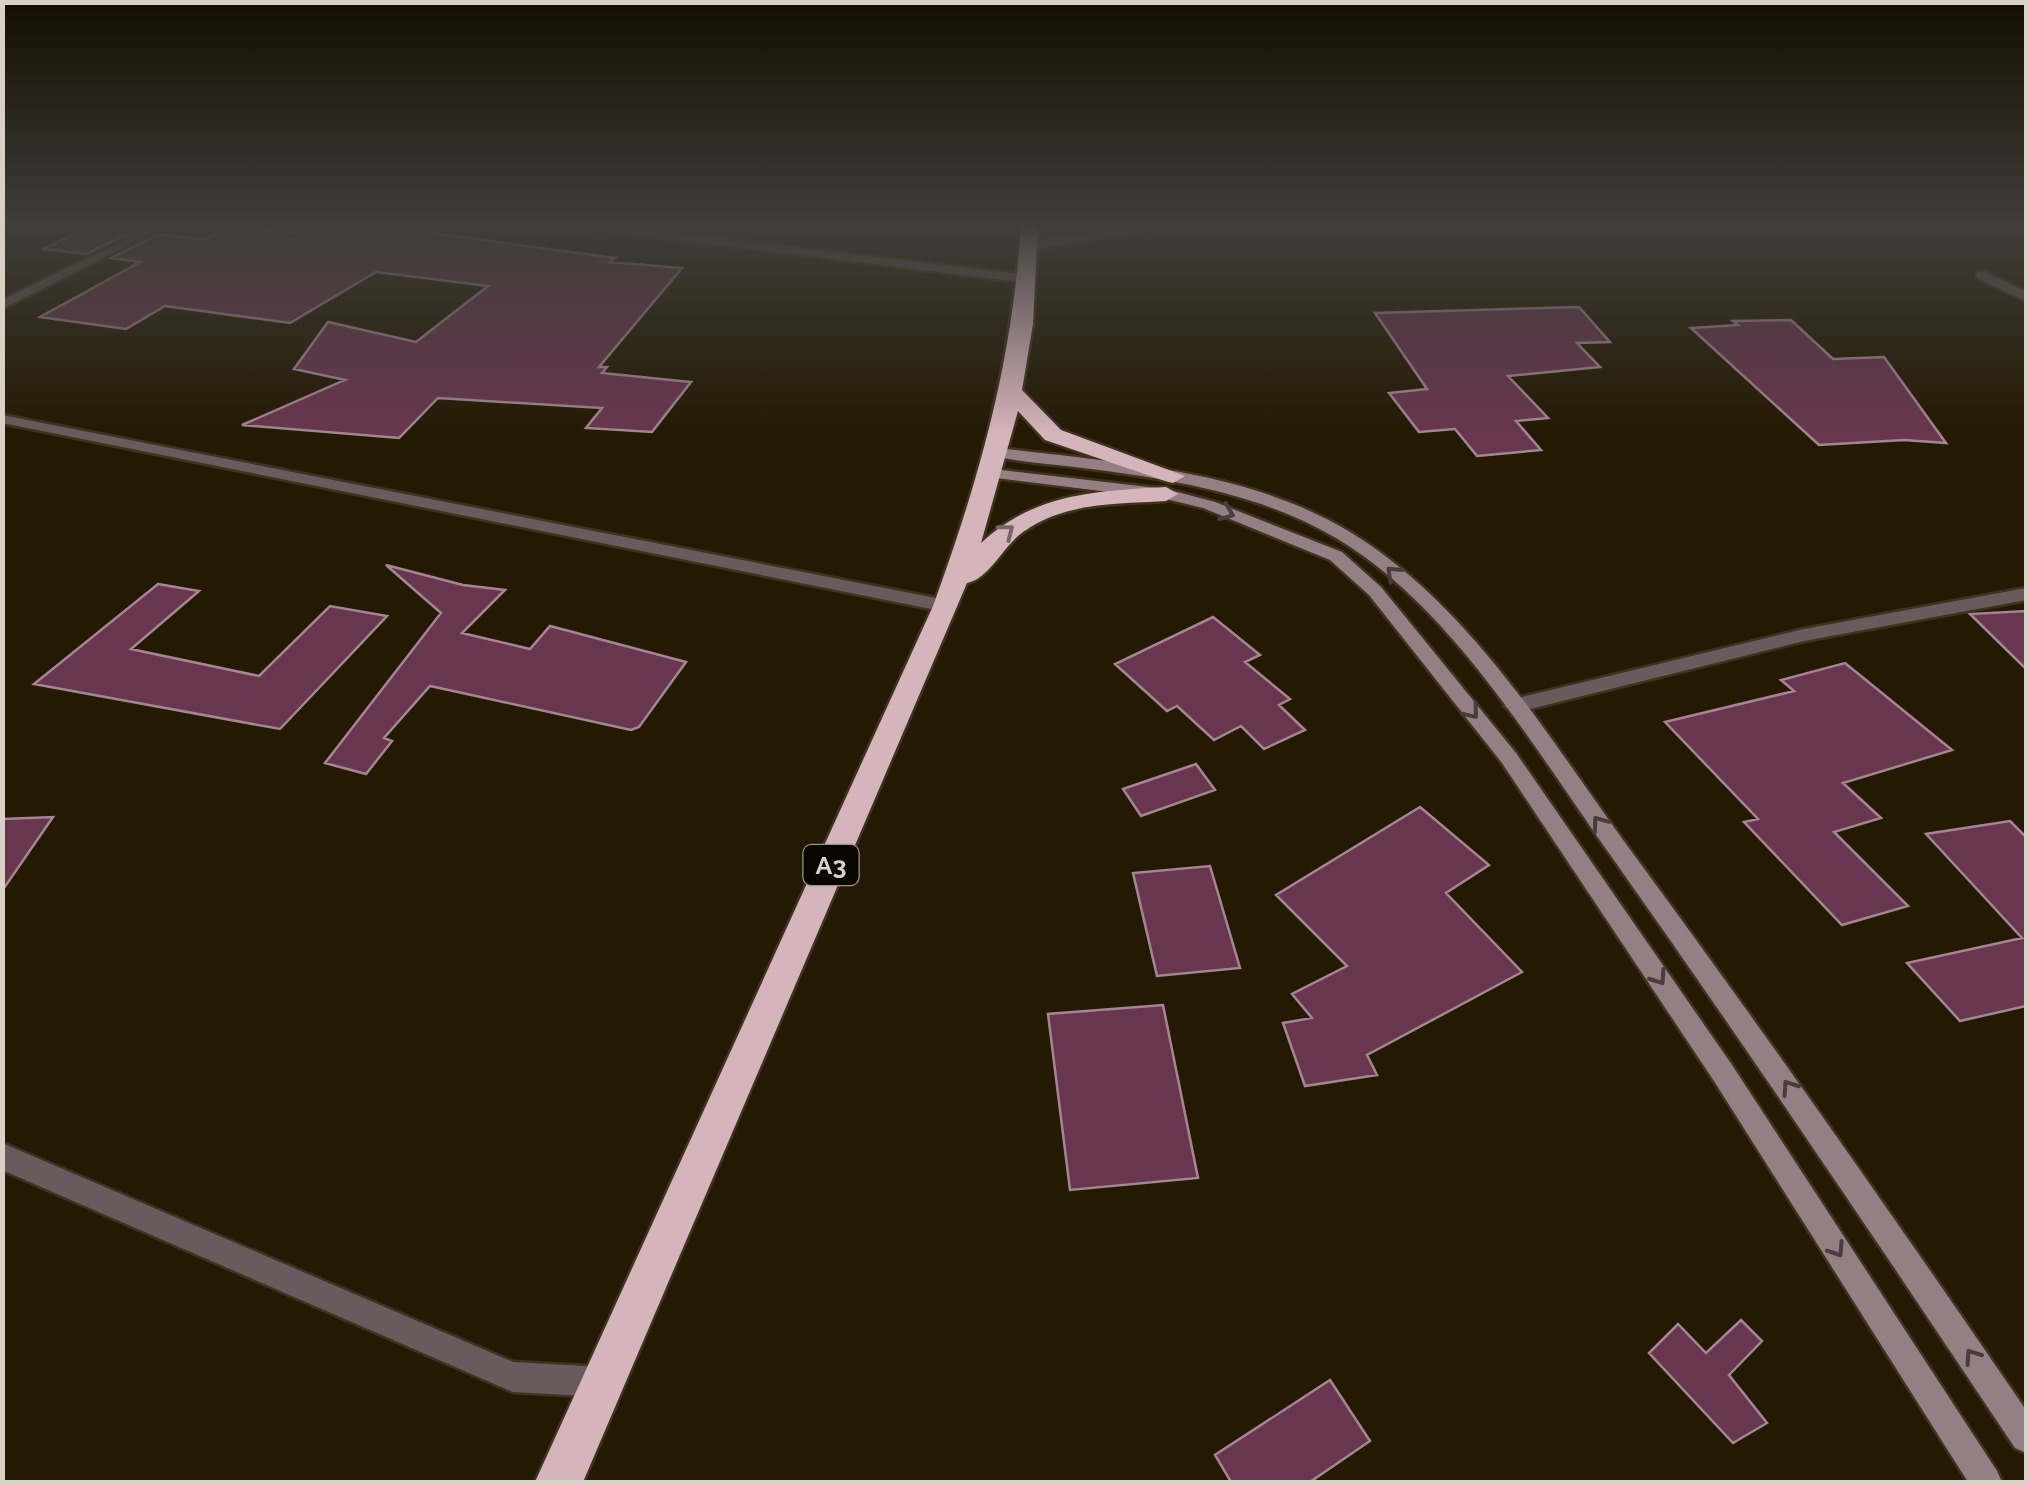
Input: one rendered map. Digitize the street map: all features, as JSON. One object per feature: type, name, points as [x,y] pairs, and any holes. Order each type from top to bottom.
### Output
[{"type":"highway","name":"A3","points":[[559,1482],[946,606],[996,464],[1014,394],[1024,295]]},
{"type":"highway","points":[[1014,394],[1054,434],[1170,485]]},
{"type":"highway","points":[[946,606],[990,544],[1030,513],[1078,500],[1170,485]]},
{"type":"main road","points":[[996,464],[1238,490],[1290,508],[1344,536],[1383,564],[1432,611],[1514,706],[1759,1042],[2026,1437]]},
{"type":"main road","points":[[1170,485],[1208,505],[1336,556],[1375,591],[1508,758],[1723,1072],[1986,1482]]},
{"type":"street","points":[[2,419],[946,606]]},
{"type":"street","points":[[1514,706],[1804,635],[2026,594]]},
{"type":"street","points":[[2,1156],[514,1377],[603,1382]]},
{"type":"building","points":[[79,295],[337,295],[290,323],[165,306],[126,329],[40,317]]},
{"type":"building","points":[[476,295],[659,295],[599,367],[607,367],[602,373],[691,382],[652,432],[586,428],[602,408],[438,398],[399,438],[242,425],[345,380],[294,369],[328,322],[416,342]]},
{"type":"building","points":[[1579,307],[1610,342],[1577,343],[1600,367],[1508,376],[1548,418],[1516,421],[1541,450],[1477,456],[1455,429],[1419,432],[1389,393],[1427,389],[1375,313]]},
{"type":"building","points":[[1791,320],[1833,359],[1884,357],[1946,443],[1904,440],[1819,445],[1691,328],[1738,325],[1733,321]]},
{"type":"building","points":[[386,565],[463,585],[505,590],[462,633],[530,649],[550,626],[686,662],[639,727],[631,730],[430,686],[384,738],[392,741],[366,774],[325,763],[441,613]]},
{"type":"building","points":[[158,584],[199,591],[131,649],[259,676],[330,606],[387,616],[280,729],[34,684]]},
{"type":"building","points":[[2026,611],[2026,669],[1970,614]]},
{"type":"building","points":[[1213,617],[1260,655],[1245,662],[1290,699],[1279,705],[1305,730],[1264,749],[1241,726],[1214,740],[1177,706],[1167,711],[1115,664]]},
{"type":"building","points":[[1845,663],[1952,750],[1843,783],[1881,818],[1834,832],[1908,906],[1842,925],[1744,822],[1758,819],[1665,722],[1794,691],[1781,680]]},
{"type":"building","points":[[1196,764],[1215,790],[1141,816],[1123,789]]},
{"type":"building","points":[[1420,807],[1489,865],[1446,893],[1522,972],[1367,1055],[1377,1075],[1305,1086],[1283,1023],[1312,1018],[1292,994],[1347,966],[1276,895]]},
{"type":"building","points":[[53,817],[2,891],[2,819]]},
{"type":"building","points":[[2010,821],[2026,837],[2026,1006],[1960,1021],[1907,963],[2022,938],[1926,834]]},
{"type":"building","points":[[1210,866],[1240,968],[1157,976],[1133,873]]},
{"type":"building","points":[[1163,1005],[1198,1178],[1070,1190],[1048,1014]]},
{"type":"building","points":[[1741,1320],[1762,1341],[1729,1375],[1767,1423],[1733,1443],[1649,1353],[1678,1324],[1706,1353]]},
{"type":"building","points":[[1330,1380],[1370,1441],[1310,1482],[1231,1482],[1215,1455]]}]
